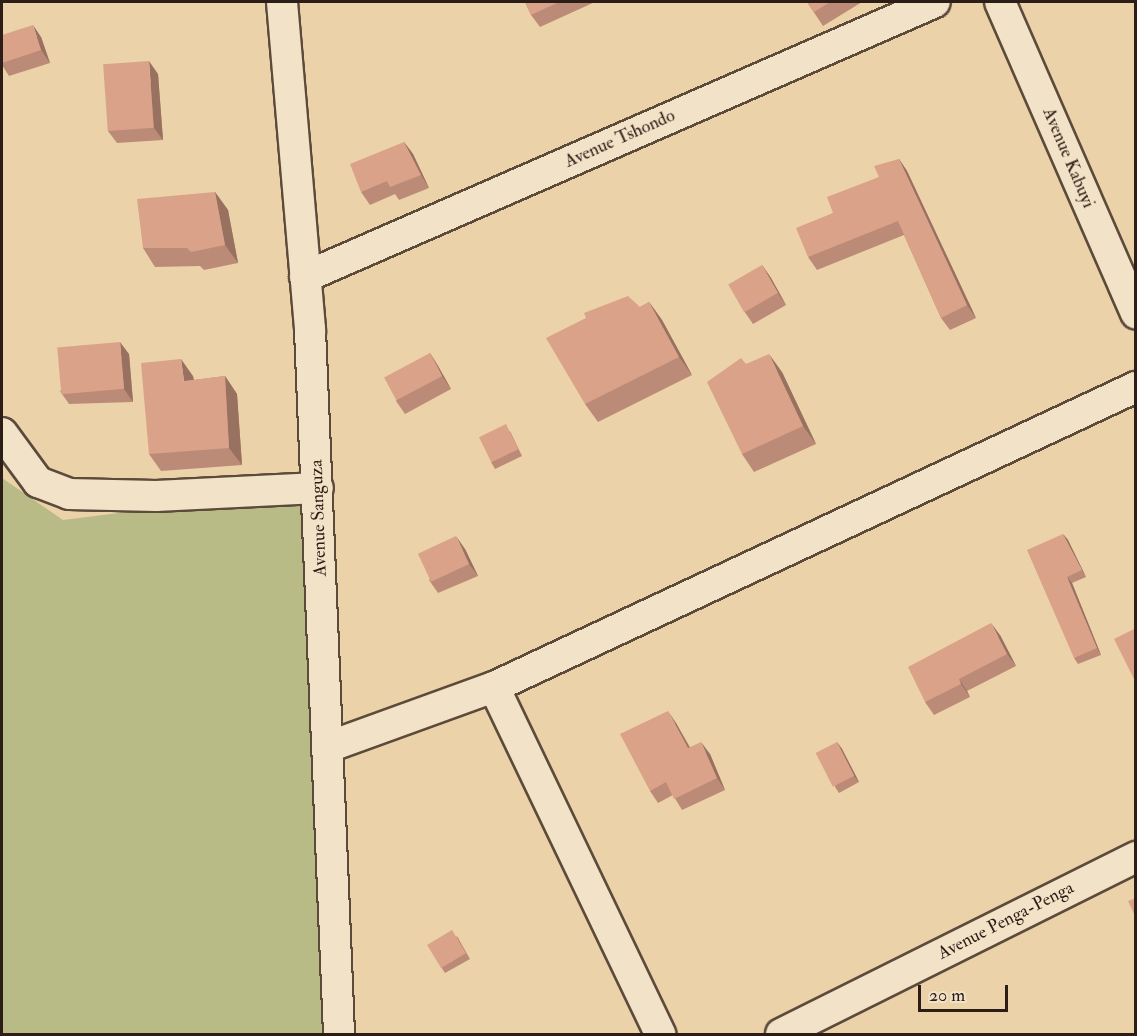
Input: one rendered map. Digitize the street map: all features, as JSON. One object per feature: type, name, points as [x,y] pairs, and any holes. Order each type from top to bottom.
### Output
[{"type":"street","name":"Avenue Sanguza","points":[[282,2],[305,277],[318,488],[339,1035]]},
{"type":"street","name":"Avenue Tshondo","points":[[305,277],[935,2]]},
{"type":"street","name":"Avenue Kabuyi","points":[[1000,2],[1136,314]]},
{"type":"street","points":[[328,747],[494,687],[1136,387]]},
{"type":"street","points":[[2,433],[38,482],[69,494],[156,496],[318,488]]},
{"type":"street","points":[[494,687],[660,1035]]},
{"type":"street","name":"Avenue Penga-Penga","points":[[781,1035],[1136,856]]},
{"type":"green space","points":[[2,478],[63,520],[318,488],[339,1034],[2,1034]]},
{"type":"building","points":[[525,2],[559,2],[531,15]]},
{"type":"building","points":[[807,2],[830,2],[814,12]]},
{"type":"building","points":[[33,25],[41,50],[2,63],[2,35]]},
{"type":"building","points":[[149,61],[154,128],[108,131],[103,64]]},
{"type":"building","points":[[404,142],[421,175],[390,187],[387,181],[361,192],[350,164]]},
{"type":"building","points":[[899,159],[967,305],[941,318],[898,221],[808,257],[796,228],[833,213],[827,197],[879,177],[874,166]]},
{"type":"building","points":[[215,192],[225,245],[191,252],[187,248],[143,248],[137,199]]},
{"type":"building","points":[[762,265],[778,293],[744,312],[728,284]]},
{"type":"building","points":[[628,296],[640,307],[649,302],[679,357],[585,404],[546,338],[586,318],[584,313]]},
{"type":"building","points":[[120,342],[124,389],[61,394],[57,347]]},
{"type":"building","points":[[430,353],[442,376],[396,400],[384,377]]},
{"type":"building","points":[[769,354],[803,426],[742,454],[707,382],[741,358],[746,364]]},
{"type":"building","points":[[181,359],[184,381],[225,376],[229,448],[149,454],[141,363]]},
{"type":"building","points":[[506,424],[518,449],[491,462],[479,437]]},
{"type":"building","points":[[1063,534],[1082,570],[1067,577],[1097,648],[1074,658],[1027,550]]},
{"type":"building","points":[[456,536],[469,564],[431,582],[418,554]]},
{"type":"building","points":[[991,623],[1007,654],[959,679],[961,684],[925,702],[908,667]]},
{"type":"building","points":[[1136,628],[1136,683],[1114,639]]},
{"type":"building","points":[[668,711],[688,748],[701,742],[717,778],[674,799],[666,782],[650,791],[620,734]]},
{"type":"building","points":[[837,742],[854,776],[833,787],[816,753]]},
{"type":"building","points":[[1136,898],[1136,918],[1128,901]]},
{"type":"building","points":[[452,930],[466,953],[441,968],[427,945]]}]
